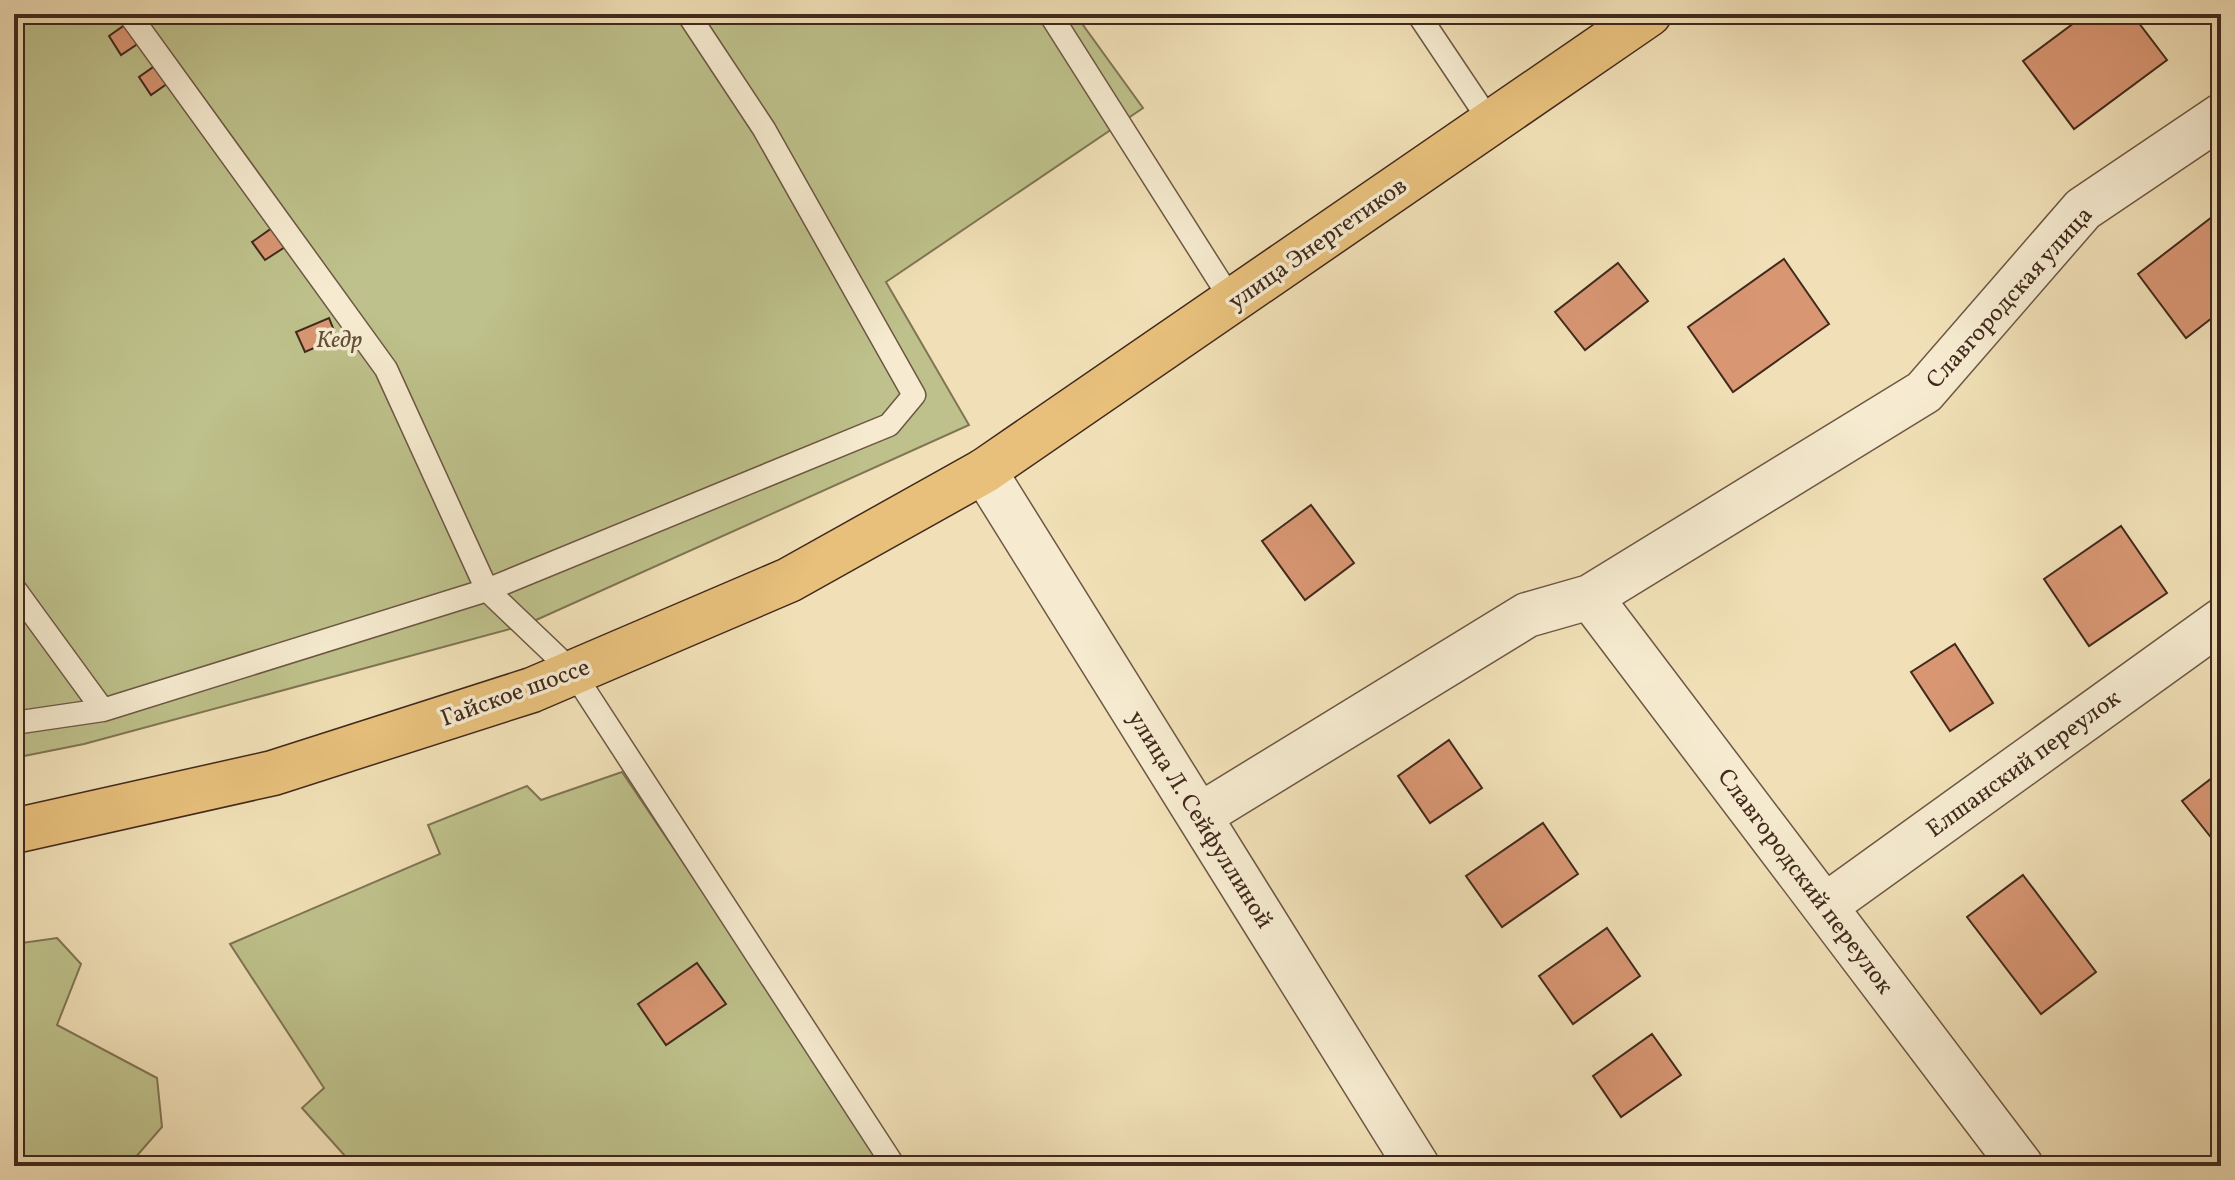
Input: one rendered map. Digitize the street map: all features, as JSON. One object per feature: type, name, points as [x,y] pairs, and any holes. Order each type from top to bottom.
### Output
[{"type":"main road","name":"улица Энергетиков","points":[[984,471],[1649,14]]},
{"type":"main road","name":"Гайское шоссе","points":[[14,831],[273,773],[532,690],[789,580],[984,471]]},
{"type":"street","name":"Славгородская улица","points":[[1199,816],[1527,615],[1590,597],[1924,392],[2083,209],[2221,116]]},
{"type":"street","name":"улица Л. Сейфуллиной","points":[[984,471],[1417,1166]]},
{"type":"street","name":"Славгородский переулок","points":[[1590,597],[2021,1166]]},
{"type":"street","name":"Елшанский переулок","points":[[1825,906],[2221,621]]},
{"type":"lane","points":[[129,14],[386,369],[487,590],[573,672],[894,1166]]},
{"type":"lane","points":[[14,723],[103,710],[487,590],[889,425],[914,395],[764,129],[688,14]]},
{"type":"lane","points":[[1050,14],[1232,301]]},
{"type":"lane","points":[[1418,14],[1491,123]]},
{"type":"lane","points":[[14,588],[103,710]]},
{"type":"green space","name":"Кедр","points":[[14,14],[1075,14],[1143,108],[886,282],[969,425],[525,625],[84,744],[14,758]]},
{"type":"green space","points":[[622,772],[888,1166],[354,1166],[302,1108],[324,1088],[230,944],[440,854],[428,825],[527,786],[541,800]]},
{"type":"green space","points":[[57,938],[81,964],[57,1025],[157,1078],[162,1127],[128,1166],[14,1166],[14,944]]},
{"type":"building","points":[[2086,14],[2132,14],[2167,60],[2074,129],[2023,61]]},
{"type":"building","points":[[2207,14],[2221,14],[2219,31]]},
{"type":"building","points":[[129,22],[142,41],[121,55],[109,36]]},
{"type":"building","points":[[159,63],[171,81],[151,95],[139,77]]},
{"type":"building","points":[[2221,210],[2221,311],[2186,338],[2138,274]]},
{"type":"building","points":[[272,228],[285,247],[265,260],[252,242]]},
{"type":"building","points":[[1784,259],[1829,324],[1733,392],[1688,327]]},
{"type":"building","points":[[1618,263],[1648,301],[1585,350],[1555,312]]},
{"type":"building","points":[[329,318],[337,338],[305,352],[296,332]]},
{"type":"building","points":[[1311,505],[1354,563],[1305,600],[1262,541]]},
{"type":"building","points":[[2121,526],[2167,593],[2089,646],[2044,579]]},
{"type":"building","points":[[1955,644],[1993,703],[1950,731],[1911,672]]},
{"type":"building","points":[[1449,740],[1482,788],[1430,823],[1398,776]]},
{"type":"building","points":[[2221,771],[2221,850],[2182,801]]},
{"type":"building","points":[[1543,823],[1578,874],[1502,927],[1466,876]]},
{"type":"building","points":[[2023,875],[2096,972],[2041,1014],[1967,917]]},
{"type":"building","points":[[1607,928],[1640,976],[1573,1024],[1539,976]]},
{"type":"building","points":[[697,963],[726,1004],[666,1045],[638,1004]]},
{"type":"building","points":[[1652,1034],[1681,1075],[1621,1117],[1593,1076]]}]
